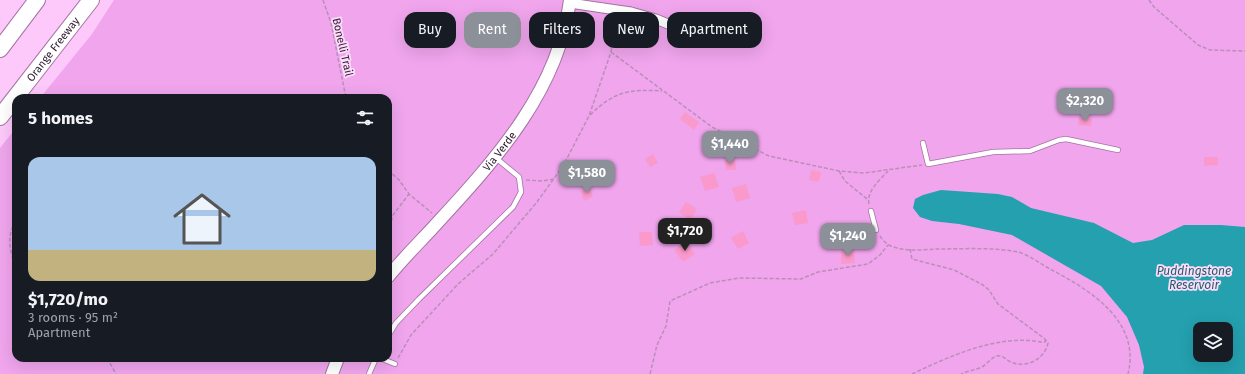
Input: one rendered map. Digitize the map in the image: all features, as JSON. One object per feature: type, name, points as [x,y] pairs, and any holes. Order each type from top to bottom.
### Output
[{"type":"highway","points":[[0,49],[36,0]]},
{"type":"highway","name":"Orange Freeway","points":[[18,94],[91,0]]},
{"type":"highway","points":[[0,45],[12,33]]},
{"type":"highway","name":"Orange Freeway","points":[[0,117],[12,102]]},
{"type":"main road","name":"Via Verde","points":[[392,273],[496,158],[534,102],[551,68],[570,2]]},
{"type":"main road","points":[[332,374],[336,362]]},
{"type":"street","points":[[570,2],[631,12],[667,24]]},
{"type":"lane","points":[[923,143],[928,164],[993,152],[1030,151],[1059,140],[1066,139],[1118,150]]},
{"type":"lane","points":[[392,330],[396,323],[419,299],[513,207],[521,192],[519,177],[496,158]]},
{"type":"lane","points":[[871,211],[876,230]]},
{"type":"lane","points":[[369,374],[374,362]]},
{"type":"lane","points":[[390,362],[395,364]]},
{"type":"path","name":"Bonelli Trail","points":[[323,0],[331,23],[345,94]]},
{"type":"path","points":[[1148,0],[1198,45],[1210,50],[1245,51]]},
{"type":"path","points":[[611,52],[712,127],[769,156],[839,171],[864,173],[888,171],[928,164]]},
{"type":"path","points":[[588,116],[606,100],[620,93],[640,90],[663,91]]},
{"type":"path","points":[[839,171],[845,181],[868,199],[871,211]]},
{"type":"path","points":[[868,199],[874,186],[888,171]]},
{"type":"path","points":[[392,174],[399,180],[409,194],[440,220]]},
{"type":"path","points":[[519,177],[530,182],[554,179]]},
{"type":"path","points":[[392,219],[393,215],[409,194]]},
{"type":"path","points":[[12,228],[9,240],[12,253]]},
{"type":"path","points":[[876,230],[881,239],[888,244],[910,249],[976,249],[1020,253],[1078,284],[1094,294],[1112,313],[1126,336],[1130,349],[1128,374]]},
{"type":"path","points":[[650,374],[657,345],[666,326],[670,301],[710,283],[739,278],[800,279],[818,272],[868,264],[880,255],[888,244]]},
{"type":"path","points":[[910,249],[912,259],[954,270],[983,285],[989,290],[998,304],[1045,339],[1048,343],[1043,354],[1031,362],[1018,364],[1002,356],[997,356],[979,368],[961,374]]},
{"type":"path","points":[[912,374],[942,361],[986,346],[1017,340],[1045,342],[1045,339]]},
{"type":"path","points":[[109,362],[116,374]]},
{"type":"shaded area","points":[[114,0],[1245,0],[1245,374],[0,374],[0,148],[12,133],[12,362],[392,362],[392,94],[43,94],[92,34]]},
{"type":"water","name":"Puddingstone Reservoir","points":[[941,190],[998,194],[1012,197],[1031,208],[1094,223],[1133,243],[1152,240],[1184,225],[1221,225],[1245,227],[1245,374],[1143,374],[1144,367],[1139,345],[1127,317],[1101,286],[1012,235],[959,224],[932,221],[920,217],[913,208],[915,199]]},
{"type":"building","points":[[685,112],[699,122],[694,130],[680,119]]},
{"type":"building","points":[[1079,118],[1092,119],[1091,126],[1078,125]]},
{"type":"building","points":[[653,154],[658,163],[650,167],[645,159]]},
{"type":"building","points":[[1204,157],[1218,157],[1218,165],[1204,166]]},
{"type":"building","points":[[725,160],[735,160],[736,170],[726,170]]},
{"type":"building","points":[[811,170],[821,172],[819,182],[809,180]]},
{"type":"building","points":[[714,173],[719,187],[705,191],[700,177]]},
{"type":"building","points":[[746,184],[750,198],[736,202],[732,188]]},
{"type":"building","points":[[590,188],[593,197],[584,201],[581,191]]},
{"type":"building","points":[[686,202],[697,209],[690,220],[679,212]]},
{"type":"building","points":[[806,210],[808,223],[795,225],[792,213]]},
{"type":"building","points":[[743,231],[749,243],[738,249],[731,238]]},
{"type":"building","points":[[639,232],[652,232],[653,245],[640,246]]},
{"type":"building","points":[[686,241],[695,254],[683,262],[674,250]]},
{"type":"building","points":[[854,250],[855,263],[841,264],[841,251]]}]
